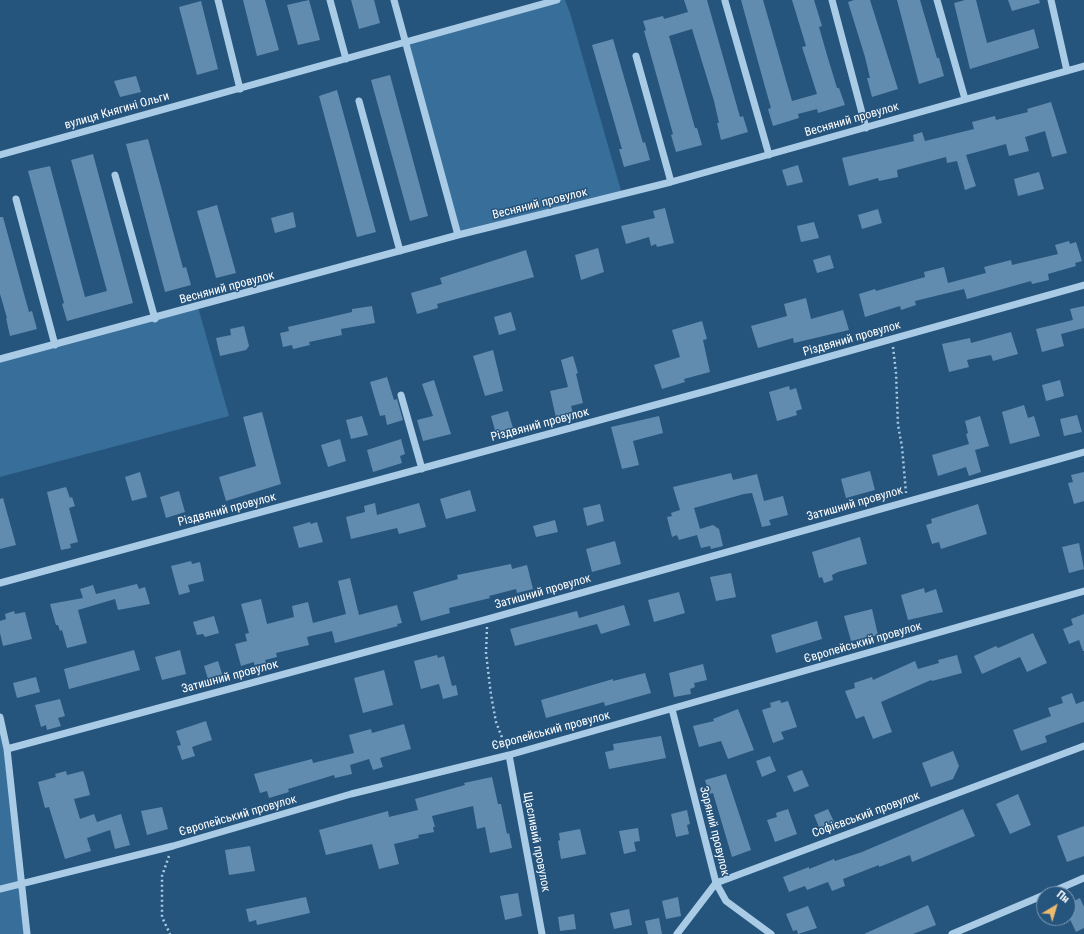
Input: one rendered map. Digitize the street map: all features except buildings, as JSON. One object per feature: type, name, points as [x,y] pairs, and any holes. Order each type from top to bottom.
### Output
[{"type":"street","points":[[218,0],[240,89]]},
{"type":"street","points":[[330,0],[346,59]]},
{"type":"street","points":[[394,0],[458,235]]},
{"type":"street","points":[[0,155],[557,0]]},
{"type":"street","points":[[832,0],[866,128]]},
{"type":"street","points":[[937,0],[965,99]]},
{"type":"street","points":[[1051,0],[1067,71]]},
{"type":"street","points":[[725,1],[770,155]]},
{"type":"street","points":[[636,56],[671,182]]},
{"type":"street","name":"Весняний провулок","points":[[0,359],[155,319],[458,235],[671,182],[1084,66]]},
{"type":"street","points":[[359,101],[400,251]]},
{"type":"street","points":[[115,175],[155,319]]},
{"type":"street","points":[[16,199],[55,345]]},
{"type":"street","name":"Різдвяний провулок","points":[[0,583],[422,469],[1084,285]]},
{"type":"street","points":[[401,395],[422,469]]},
{"type":"street","name":"Затишний провулок","points":[[7,749],[488,619],[1084,452]]},
{"type":"street","name":"Європейський провулок","points":[[0,889],[173,846],[351,794],[509,755],[672,710],[1084,591]]},
{"type":"street","name":"Зоряний провулок","points":[[672,710],[716,883],[726,901],[771,934]]},
{"type":"street","points":[[0,717],[7,749],[27,934]]},
{"type":"street","name":"Софієвський провулок","points":[[716,883],[1084,746]]},
{"type":"street","name":"Щасливий провулок","points":[[509,755],[542,934]]},
{"type":"street","points":[[1066,886],[1084,878]]},
{"type":"street","points":[[677,934],[716,883]]},
{"type":"street","points":[[952,934],[1036,899]]},
{"type":"path","points":[[892,339],[896,373],[898,425],[908,501]]},
{"type":"path","points":[[488,619],[486,653],[490,695],[496,722],[509,755]]},
{"type":"path","points":[[170,934],[162,917],[162,876],[173,846]]},
{"type":"shaded area","points":[[557,0],[565,0],[570,13],[622,194],[458,235],[406,43]]},
{"type":"shaded area","points":[[198,307],[229,416],[0,477],[0,359]]},
{"type":"shaded area","points":[[0,717],[27,934],[0,934]]}]
